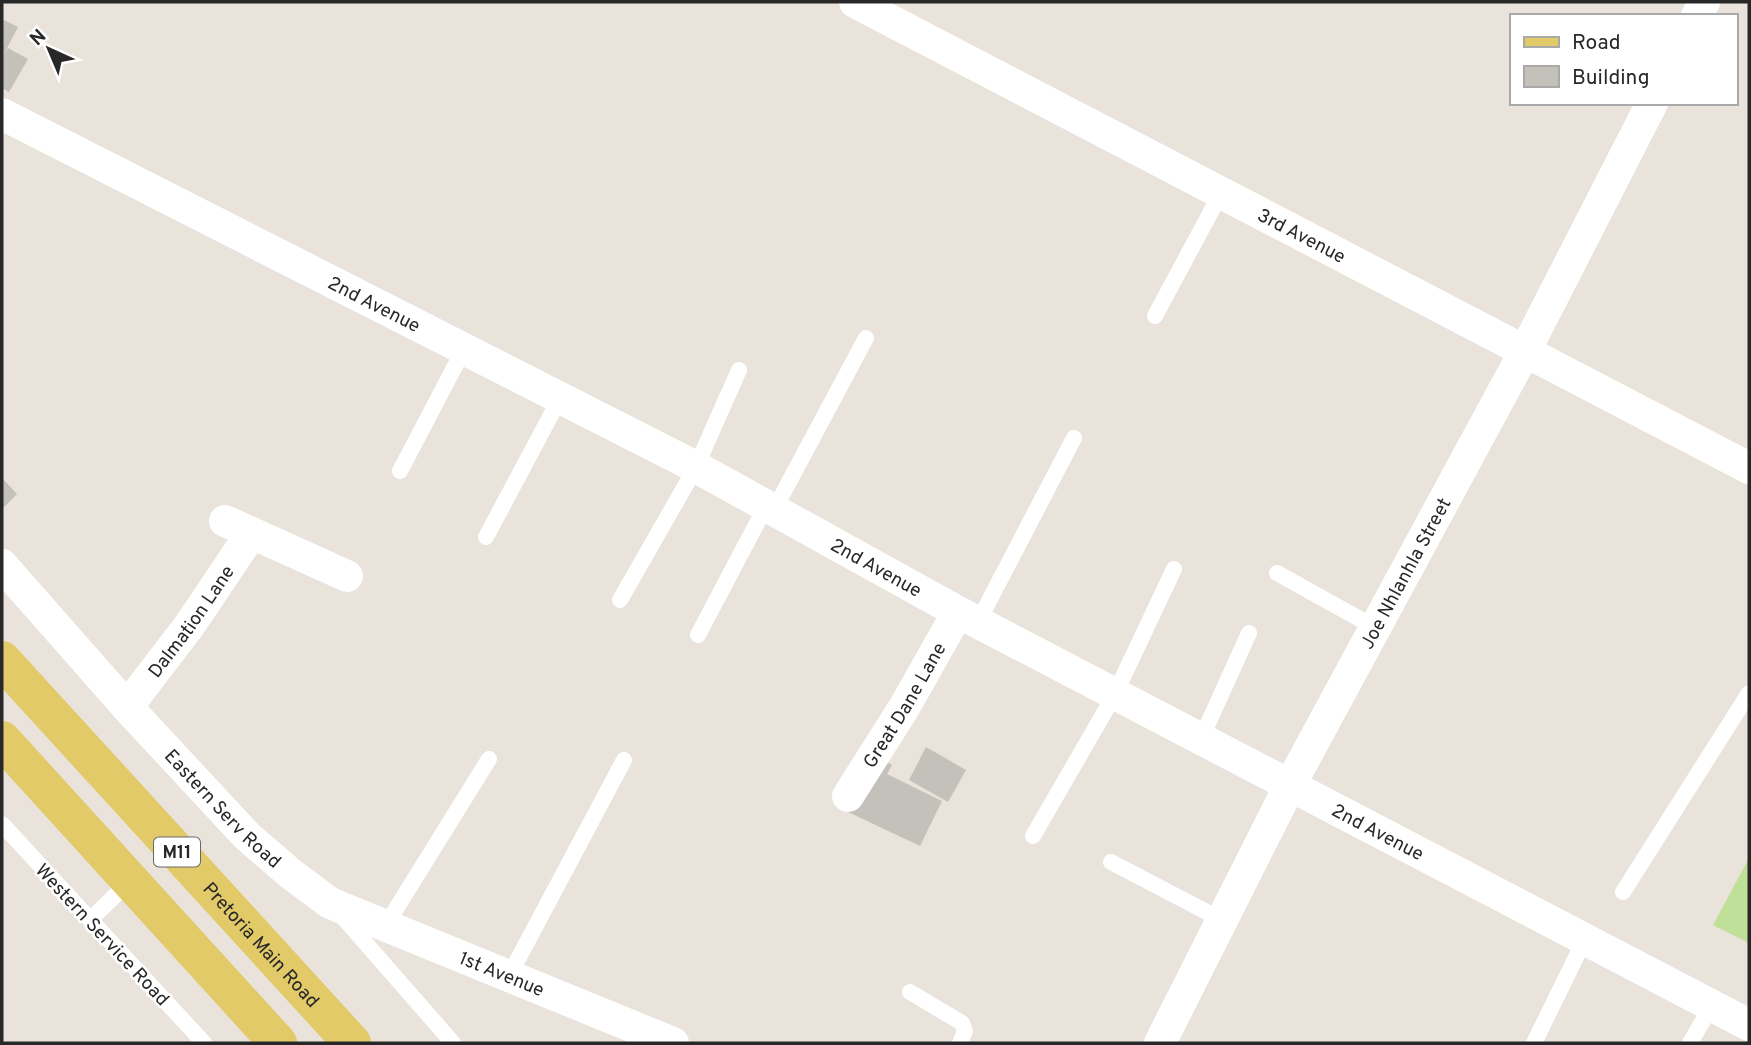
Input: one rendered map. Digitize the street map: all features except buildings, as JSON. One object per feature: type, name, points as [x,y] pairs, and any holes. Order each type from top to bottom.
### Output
[{"type":"main road","name":"Pretoria Main Road","points":[[2,660],[352,1043]]},
{"type":"main road","points":[[2,740],[278,1043]]},
{"type":"street","name":"3rd Avenue","points":[[855,2],[1749,468]]},
{"type":"street","name":"Joe Nhlanhla Street","points":[[1160,1043],[1290,785],[1525,351],[1651,105]]},
{"type":"street","name":"2nd Avenue","points":[[2,114],[696,467],[968,617],[1749,1025]]},
{"type":"street","name":"Dalmation Lane","points":[[127,707],[189,626],[238,527],[347,576]]},
{"type":"street","name":"Eastern Serv Road","points":[[2,565],[127,707],[247,836],[330,903]]},
{"type":"street","name":"Great Dane Lane","points":[[848,796],[905,706],[968,617]]},
{"type":"street","name":"1st Avenue","points":[[330,903],[673,1043]]},
{"type":"lane","points":[[1155,316],[1221,193]]},
{"type":"lane","points":[[698,635],[866,338]]},
{"type":"lane","points":[[400,471],[464,349]]},
{"type":"lane","points":[[620,600],[696,467],[739,370]]},
{"type":"lane","points":[[486,537],[561,398]]},
{"type":"lane","points":[[968,617],[1074,438]]},
{"type":"lane","points":[[1033,836],[1115,694],[1174,569]]},
{"type":"lane","points":[[1277,573],[1376,628]]},
{"type":"lane","points":[[1201,739],[1249,633]]},
{"type":"lane","points":[[1623,892],[1749,693]]},
{"type":"lane","points":[[386,925],[489,760]]},
{"type":"lane","points":[[509,976],[624,760]]},
{"type":"lane","name":"Western Service Road","points":[[2,824],[204,1043]]},
{"type":"lane","points":[[1111,862],[1222,920]]},
{"type":"lane","points":[[90,920],[129,882]]},
{"type":"lane","name":"Eastern Serv Road","points":[[330,903],[453,1043]]},
{"type":"lane","points":[[1534,1043],[1585,939]]},
{"type":"lane","points":[[910,992],[962,1023],[965,1031],[960,1043]]},
{"type":"lane","points":[[1690,1043],[1712,1005]]},
{"type":"green space","points":[[1749,858],[1749,943],[1713,925]]}]
